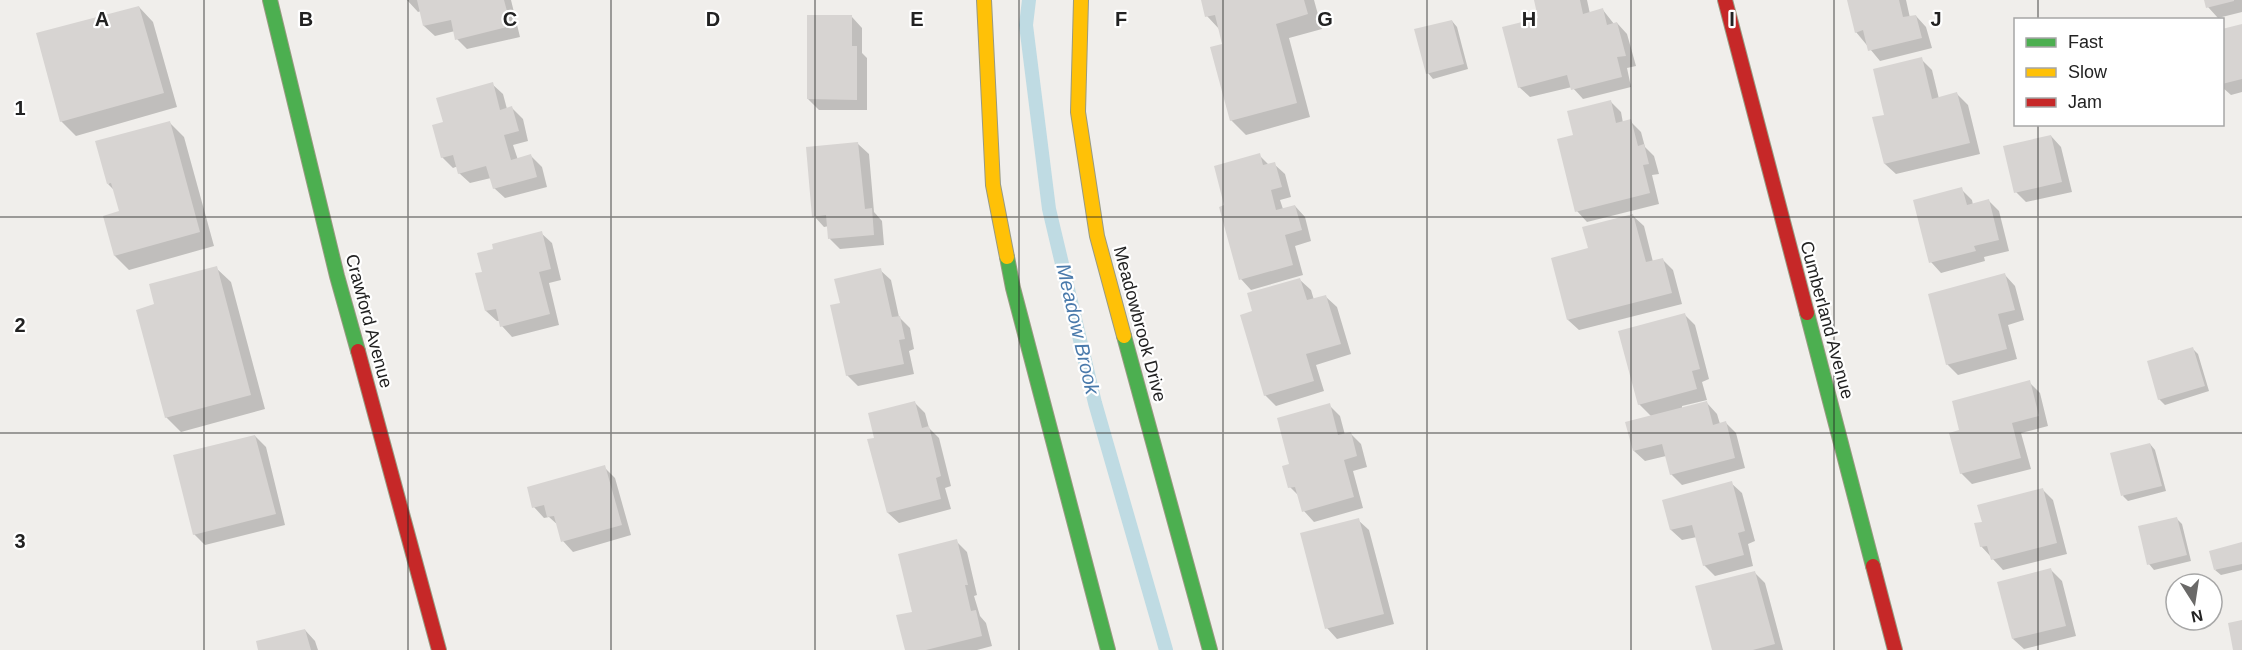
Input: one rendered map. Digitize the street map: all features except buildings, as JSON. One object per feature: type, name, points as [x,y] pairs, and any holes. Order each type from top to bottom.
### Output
[{"type":"street","name":"Crawford Avenue","points":[[270,0],[337,276],[439,650]]},
{"type":"street","points":[[984,0],[993,185],[1013,288],[1108,650]]},
{"type":"street","name":"Meadowbrook Drive","points":[[1082,0],[1078,112],[1097,236],[1210,650]]},
{"type":"street","name":"Cumberland Avenue","points":[[1725,0],[1895,650]]},
{"type":"waterway","name":"Meadow Brook","points":[[1029,0],[1026,25],[1049,209],[1095,403],[1166,650]]},
{"type":"traffic: fast","points":[[270,0],[337,276],[358,351]]},
{"type":"traffic: fast","points":[[1007,257],[1013,288],[1108,650]]},
{"type":"traffic: fast","points":[[1807,313],[1873,566]]},
{"type":"traffic: fast","points":[[1124,336],[1210,650]]},
{"type":"traffic: slow","points":[[984,0],[993,185],[1007,257]]},
{"type":"traffic: slow","points":[[1081,0],[1078,112],[1097,236],[1124,336]]},
{"type":"traffic: jam","points":[[1725,0],[1807,313]]},
{"type":"traffic: jam","points":[[358,351],[439,650]]},
{"type":"traffic: jam","points":[[1873,566],[1895,650]]}]
